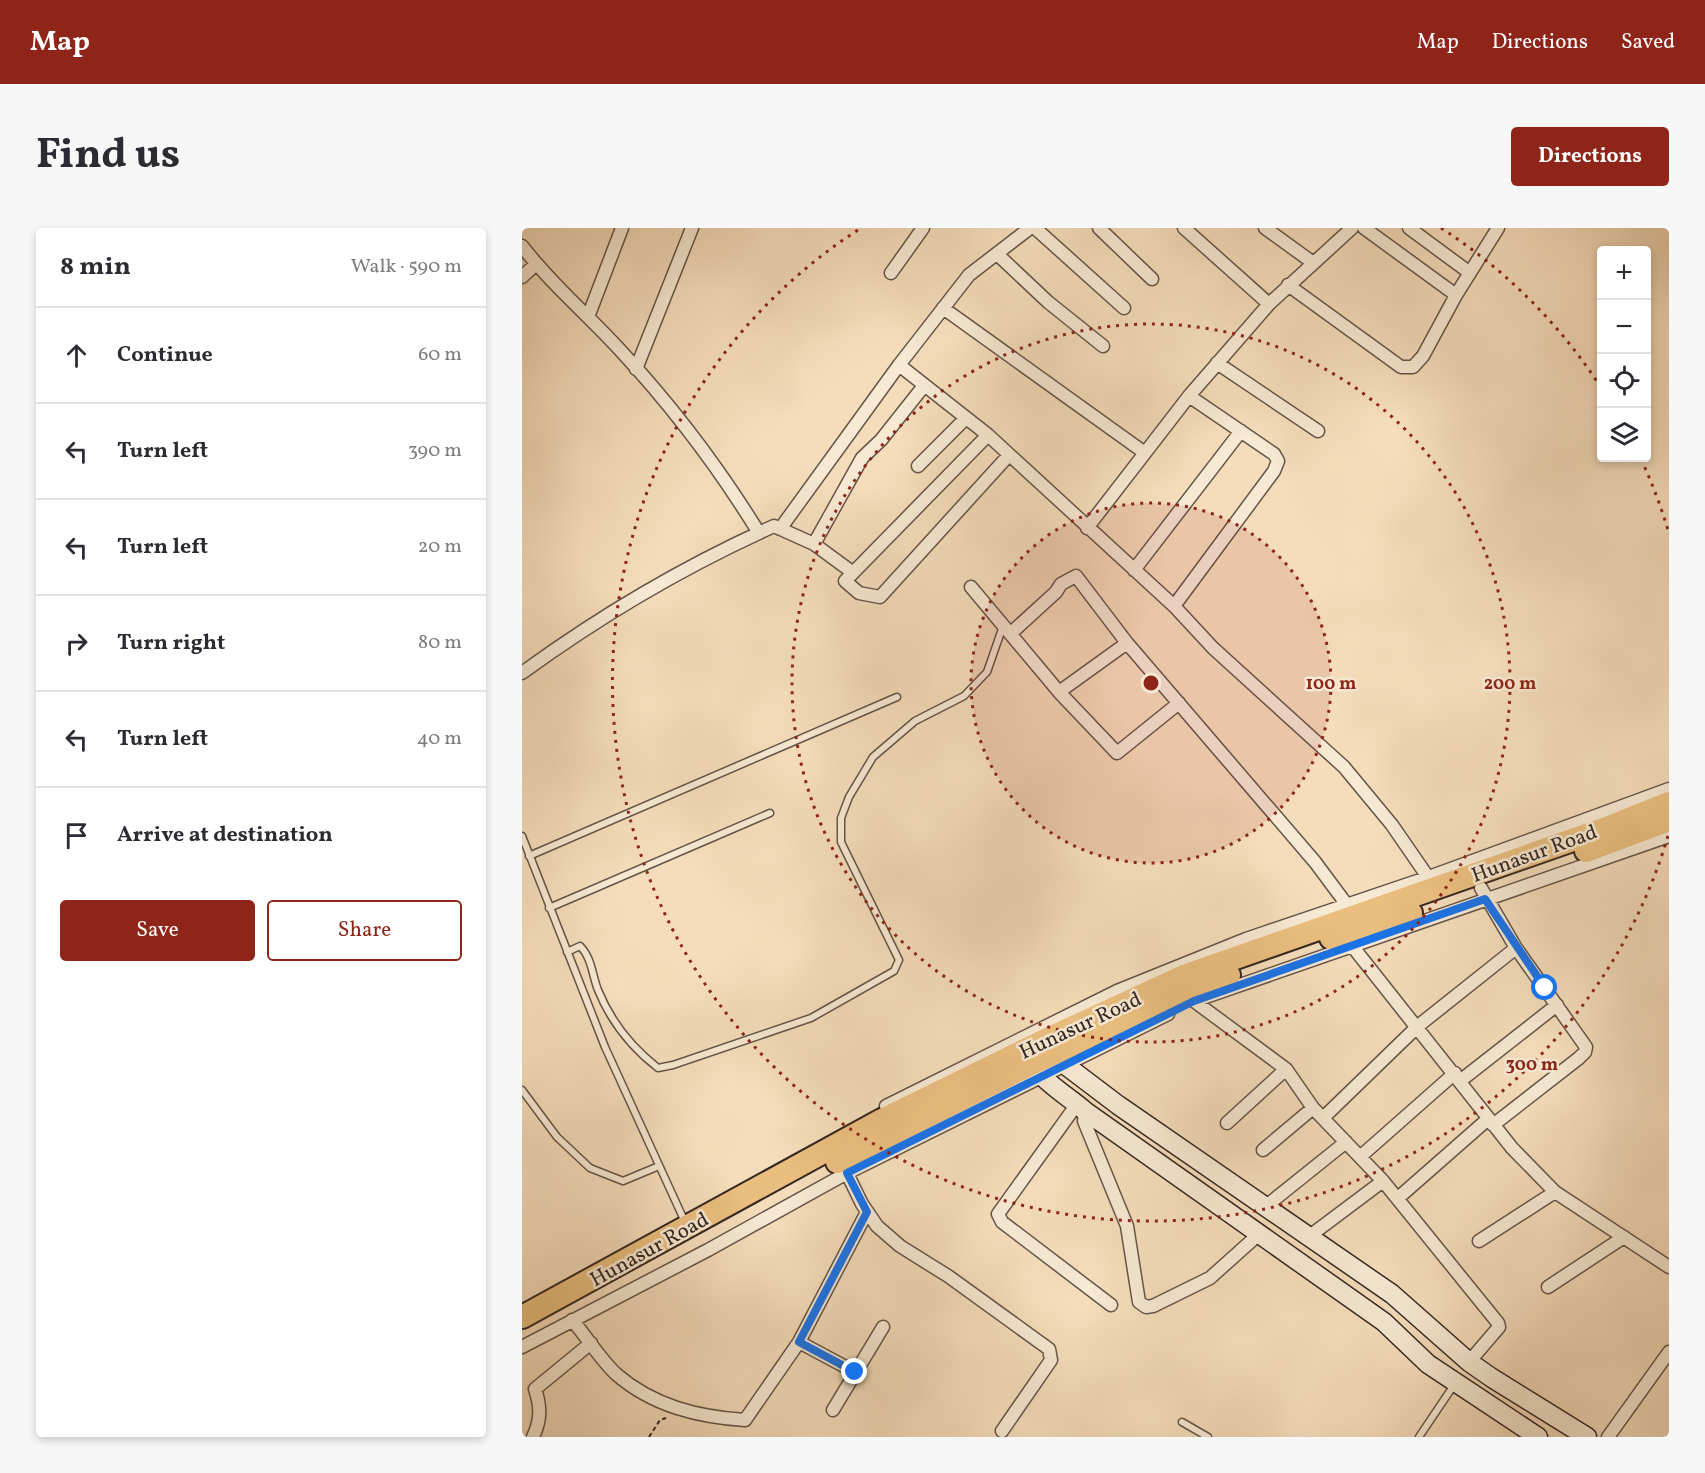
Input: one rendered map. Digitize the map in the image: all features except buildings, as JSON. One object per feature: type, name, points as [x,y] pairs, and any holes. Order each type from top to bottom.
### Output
[{"type":"highway","name":"Hunasur Road","points":[[522,1317],[685,1223],[882,1120],[1044,1058],[1184,976],[1351,925],[1432,883],[1669,803]]},
{"type":"highway","points":[[522,1334],[844,1166],[1044,1058],[1192,996],[1351,925],[1483,894],[1667,831]]},
{"type":"street","points":[[588,317],[622,228]]},
{"type":"street","points":[[636,369],[692,228]]},
{"type":"street","points":[[891,273],[924,228]]},
{"type":"street","points":[[780,529],[899,365],[969,275],[1030,228]]},
{"type":"street","points":[[1035,228],[1124,308]]},
{"type":"street","points":[[1099,228],[1152,279]]},
{"type":"street","points":[[1184,228],[1269,304]]},
{"type":"street","points":[[1265,228],[1312,262]]},
{"type":"street","points":[[1087,528],[1189,396],[1269,304],[1312,262],[1352,228]]},
{"type":"street","points":[[1364,228],[1456,295]]},
{"type":"street","points":[[1409,228],[1470,273]]},
{"type":"street","points":[[1288,285],[1401,367],[1413,367],[1423,356],[1456,295],[1498,228]]},
{"type":"street","points":[[522,246],[536,264],[636,369],[723,474],[759,533]]},
{"type":"street","points":[[997,254],[1048,302],[1103,346]]},
{"type":"street","points":[[522,277],[536,264]]},
{"type":"street","points":[[943,308],[1145,453]]},
{"type":"street","points":[[1217,363],[1318,431]]},
{"type":"street","points":[[899,365],[923,387],[988,435],[1174,606],[1212,648],[1344,767],[1392,825],[1432,883],[1669,789]]},
{"type":"street","points":[[813,544],[862,458],[881,440],[923,387]]},
{"type":"street","points":[[1174,606],[1275,471],[1278,461],[1274,454],[1189,396]]},
{"type":"street","points":[[918,466],[966,418]]},
{"type":"street","points":[[1134,570],[1241,432]]},
{"type":"street","points":[[988,435],[845,581],[859,593],[880,597],[1009,455]]},
{"type":"street","points":[[522,673],[625,605],[724,549],[774,526],[813,544],[852,572]]},
{"type":"street","points":[[1007,630],[1056,592],[1061,584],[1076,576],[1127,643],[1179,703],[1351,925],[1418,1026],[1490,1122],[1555,1192],[1669,1267]]},
{"type":"street","points":[[970,587],[1059,692],[1117,753],[1179,703]]},
{"type":"street","points":[[1059,692],[1127,643]]},
{"type":"street","points":[[1398,1198],[1490,1122],[1585,1052],[1586,1047],[1516,948],[1483,894]]},
{"type":"street","points":[[522,1305],[685,1223],[900,1099],[1117,991],[1246,939],[1351,925]]},
{"type":"street","points":[[1323,1118],[1418,1026],[1516,948]]},
{"type":"street","points":[[1192,996],[1286,1070],[1313,1108],[1361,1156],[1398,1198],[1498,1323],[1499,1327],[1469,1362]]},
{"type":"street","points":[[1361,1156],[1457,1077],[1557,1005]]},
{"type":"street","points":[[1044,1058],[1081,1108],[1383,1322],[1428,1364],[1538,1437]]},
{"type":"street","points":[[1044,1058],[1118,1105],[1392,1294],[1469,1362],[1587,1437]]},
{"type":"street","points":[[1227,1123],[1286,1070]]},
{"type":"street","points":[[1081,1108],[1084,1121],[1126,1226],[1139,1302],[1146,1307],[1153,1306],[1210,1278],[1259,1234]]},
{"type":"street","points":[[1081,1108],[998,1214],[1002,1222],[1111,1305]]},
{"type":"street","points":[[1263,1150],[1313,1108]]},
{"type":"street","points":[[1265,1207],[1346,1142]]},
{"type":"street","points":[[522,1347],[708,1250],[844,1166],[867,1212],[877,1226],[900,1246],[948,1276],[1049,1349],[1051,1360],[1002,1431]]},
{"type":"street","points":[[1308,1238],[1383,1181]]},
{"type":"street","points":[[1479,1241],[1555,1192]]},
{"type":"street","points":[[572,1320],[615,1373],[648,1398],[716,1418],[745,1420],[799,1342],[867,1212]]},
{"type":"street","points":[[1548,1287],[1624,1237]]},
{"type":"street","points":[[832,1410],[883,1327]]},
{"type":"street","points":[[533,1437],[538,1425],[540,1405],[535,1389],[591,1342]]},
{"type":"street","points":[[799,1342],[855,1372]]},
{"type":"street","points":[[1608,1437],[1669,1352]]},
{"type":"lane","points":[[567,952],[580,946],[587,952],[598,990],[617,1027],[635,1050],[658,1068],[673,1065],[811,1018],[894,971],[899,960],[897,954],[841,842],[841,818],[849,797],[873,758],[915,721],[963,696],[987,672],[1007,630]]},
{"type":"lane","points":[[530,856],[897,697]]},
{"type":"lane","points":[[549,908],[770,813]]},
{"type":"lane","points":[[522,836],[605,1047],[685,1223]]},
{"type":"lane","points":[[522,1090],[557,1137],[590,1168],[623,1181],[659,1166]]},
{"type":"lane","points":[[1419,1437],[1455,1383]]},
{"type":"lane","points":[[1182,1422],[1208,1437]]},
{"type":"path","points":[[649,1437],[660,1420],[684,1410]]},
{"type":"route","points":[[855,1372],[799,1342],[867,1212],[847,1173],[1194,1001],[1485,899],[1545,988]]}]
